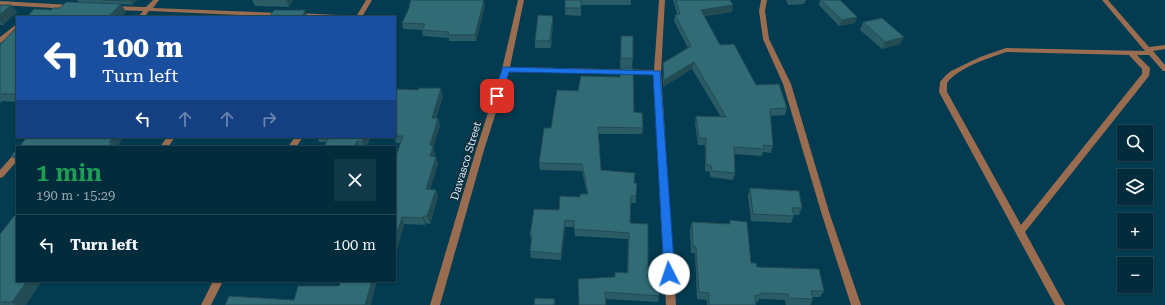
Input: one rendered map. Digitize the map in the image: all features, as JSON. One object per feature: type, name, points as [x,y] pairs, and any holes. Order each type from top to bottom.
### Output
[{"type":"street","points":[[141,16],[156,0]]},
{"type":"street","points":[[360,16],[369,0]]},
{"type":"street","name":"Dawasco Street","points":[[435,305],[480,150],[506,69],[521,0]]},
{"type":"street","points":[[662,0],[663,8],[657,72],[671,305]]},
{"type":"street","points":[[764,0],[762,11],[766,39],[787,84],[826,215],[856,305]]},
{"type":"street","points":[[1105,0],[1165,68]]},
{"type":"street","points":[[0,3],[78,7]]},
{"type":"street","points":[[31,13],[40,6]]},
{"type":"street","points":[[109,8],[314,16]]},
{"type":"street","points":[[0,41],[16,27]]},
{"type":"street","points":[[1060,305],[943,92],[944,82],[950,75],[986,56],[1006,50],[1131,53],[1165,47]]},
{"type":"street","points":[[1020,232],[1146,74],[1146,68],[1131,53]]},
{"type":"street","points":[[506,69],[657,72]]},
{"type":"street","points":[[0,175],[16,157]]},
{"type":"street","points":[[206,305],[218,282]]},
{"type":"building","points":[[102,0],[131,0],[130,1]]},
{"type":"building","points":[[411,0],[484,0],[475,35],[448,35],[449,32],[422,30],[425,24],[402,23],[410,6]]},
{"type":"building","points":[[565,0],[581,0],[581,8],[565,8]]},
{"type":"building","points":[[676,0],[730,0],[733,5],[701,10],[720,45],[734,44],[756,85],[779,84],[787,108],[770,109],[773,146],[763,145],[764,149],[734,147],[735,173],[712,171],[711,165],[706,165],[706,138],[699,138],[696,116],[726,117],[694,62],[664,80],[663,63],[691,46],[675,15],[680,14]]},
{"type":"building","points":[[821,0],[840,0],[857,17],[842,20]]},
{"type":"building","points":[[66,2],[121,4],[109,16],[28,16],[34,9],[51,10],[53,8],[60,8]]},
{"type":"building","points":[[0,5],[11,5],[0,15]]},
{"type":"building","points":[[274,10],[305,10],[302,16],[270,16]]},
{"type":"building","points":[[538,15],[553,16],[550,41],[535,41]]},
{"type":"building","points":[[882,18],[904,37],[885,42],[863,22]]},
{"type":"building","points":[[16,28],[16,94],[0,94],[0,45]]},
{"type":"building","points":[[621,36],[633,36],[633,58],[621,58]]},
{"type":"building","points":[[621,68],[633,68],[634,112],[642,113],[643,128],[598,127],[601,170],[635,173],[634,183],[637,183],[636,196],[631,196],[630,223],[648,224],[648,278],[659,279],[659,296],[605,292],[606,305],[579,305],[578,279],[615,277],[615,272],[628,273],[629,233],[574,229],[574,221],[565,220],[561,254],[530,251],[532,236],[530,235],[534,209],[559,210],[560,196],[580,197],[580,194],[588,194],[582,164],[539,163],[544,128],[551,128],[557,90],[578,91],[581,76],[620,77]]},
{"type":"building","points":[[419,88],[441,88],[432,118],[438,118],[430,145],[433,146],[430,156],[436,157],[426,189],[436,190],[427,216],[423,216],[423,218],[402,217],[396,236],[396,156],[403,136],[396,136],[396,89],[418,90]]},
{"type":"building","points":[[26,138],[112,138],[109,143],[112,143],[110,146],[20,146]]},
{"type":"building","points":[[328,138],[364,138],[362,142],[357,141],[354,146],[324,146]]},
{"type":"building","points":[[16,150],[16,156],[11,156]]},
{"type":"building","points":[[750,188],[799,191],[802,208],[792,208],[794,216],[753,214]]},
{"type":"building","points":[[16,216],[16,282],[26,282],[12,302],[0,302],[0,234]]},
{"type":"building","points":[[730,220],[747,222],[751,263],[756,263],[757,267],[819,269],[824,291],[811,291],[813,299],[789,298],[788,294],[760,293],[760,296],[755,295],[756,305],[709,305],[709,293],[699,292],[696,247],[693,246],[692,222],[730,224]]},
{"type":"building","points":[[341,282],[372,282],[365,305],[225,305],[229,296],[294,300],[298,286],[339,286]]},
{"type":"building","points":[[535,298],[555,299],[554,305],[534,305]]},
{"type":"route","points":[[497,96],[506,69],[657,72],[669,274]]}]
